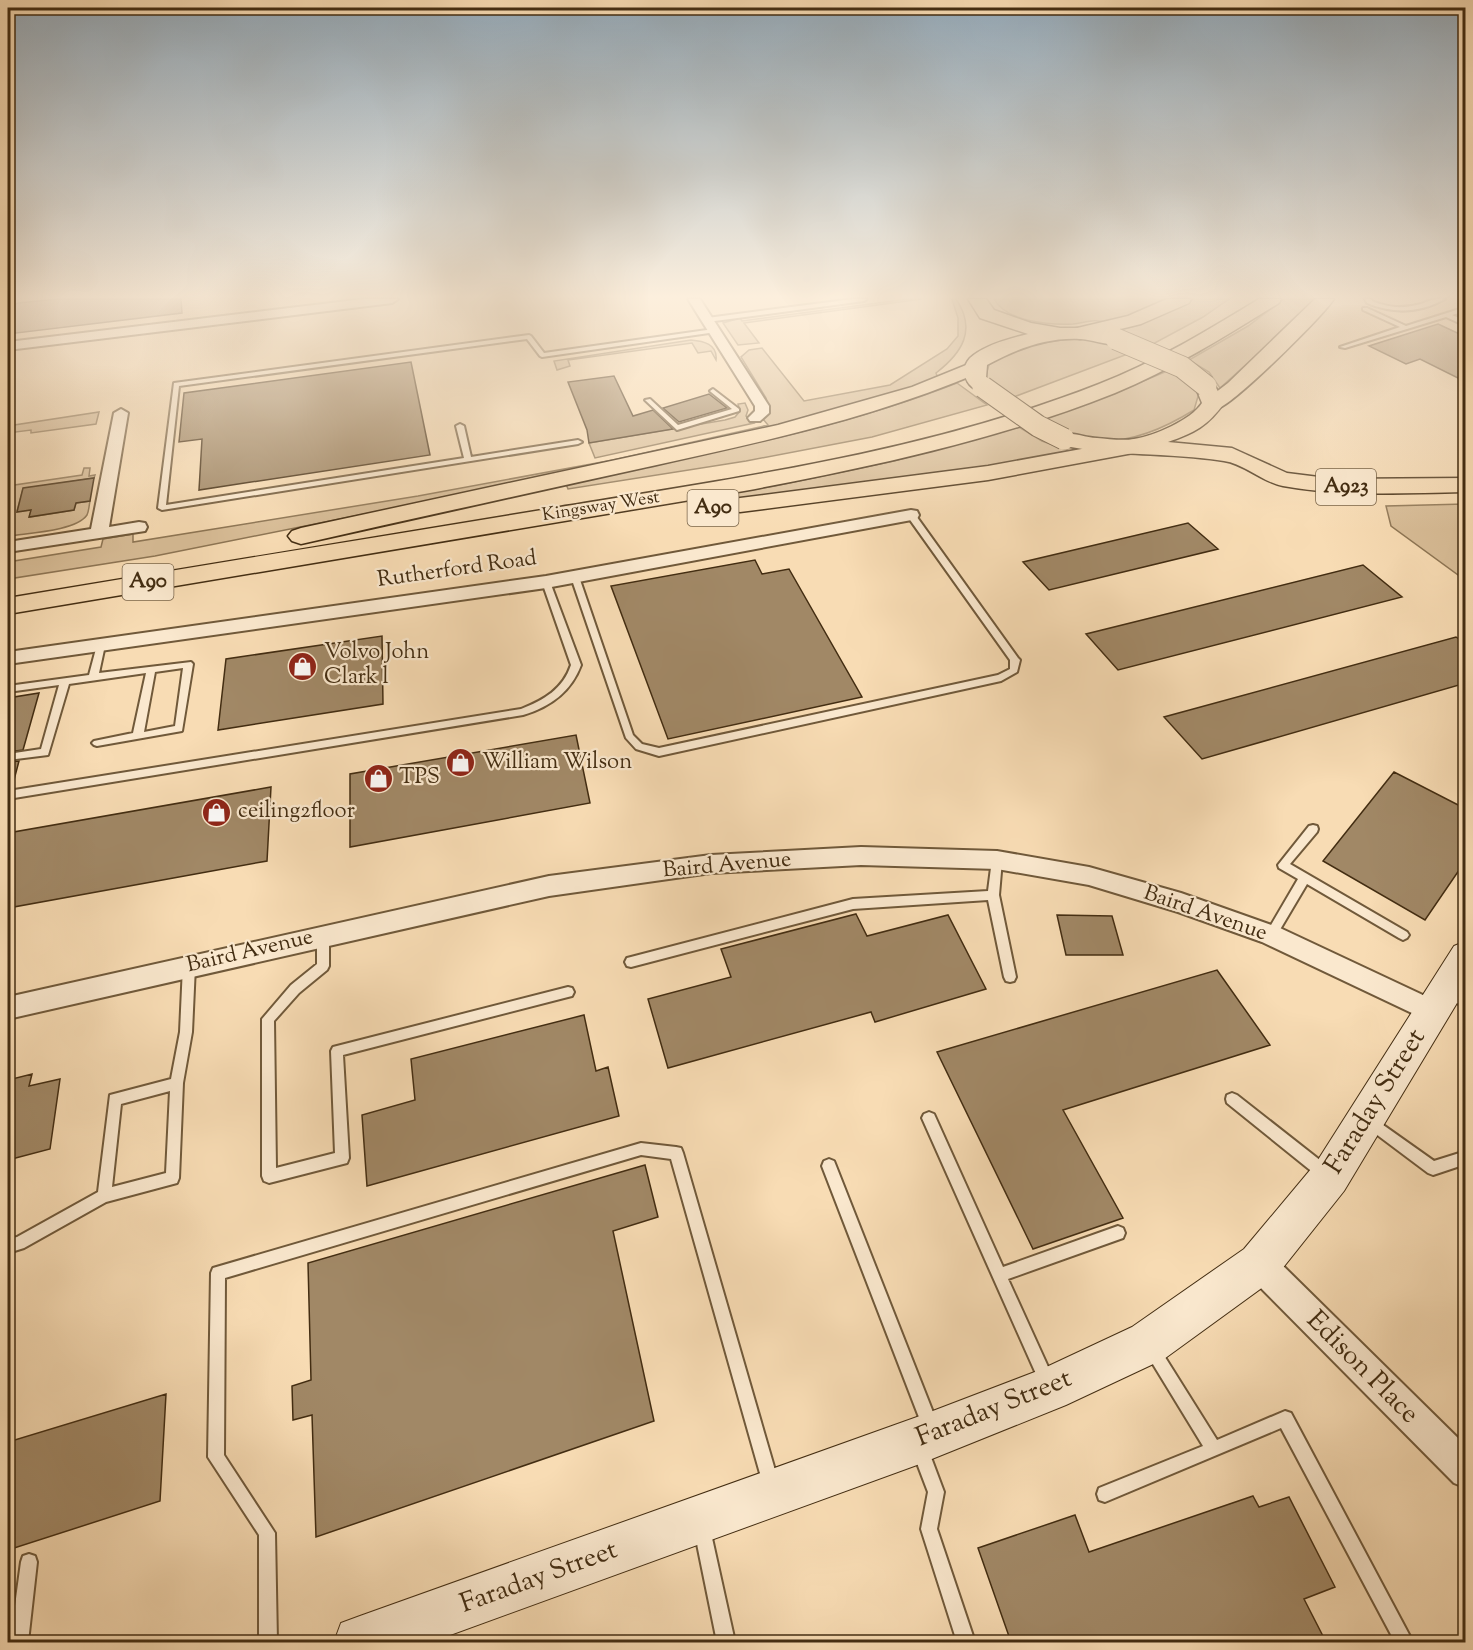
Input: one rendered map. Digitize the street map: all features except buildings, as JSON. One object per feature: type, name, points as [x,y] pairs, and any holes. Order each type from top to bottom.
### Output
[{"type":"main road","name":"A90","points":[[249,547],[781,431],[867,408],[919,391],[947,376]]},
{"type":"main road","points":[[994,376],[1038,426],[1064,439],[1095,446],[1136,446],[1178,431],[1208,402],[1235,387],[1246,376]]},
{"type":"main road","name":"Kingsway West","points":[[8,585],[750,465],[876,441],[986,413],[1090,376]]},
{"type":"main road","name":"Kingsway West","points":[[8,606],[743,484],[888,455],[1000,426],[1103,390],[1134,376]]},
{"type":"main road","points":[[1189,376],[1208,402]]},
{"type":"main road","name":"A923","points":[[1208,402],[1232,455]]},
{"type":"main road","name":"A90","points":[[288,559],[890,486],[1066,461],[1136,446]]},
{"type":"main road","name":"A923","points":[[1136,446],[1232,455],[1282,479],[1335,486],[1466,485]]},
{"type":"street","points":[[743,376],[762,406],[762,413],[755,418]]},
{"type":"street","points":[[99,533],[121,412]]},
{"type":"street","name":"Rutherford Road","points":[[8,658],[546,582],[911,515]]},
{"type":"street","points":[[8,547],[139,527]]},
{"type":"street","name":"Baird Avenue","points":[[8,1008],[549,886],[711,864],[861,856],[998,860],[1089,876],[1181,903],[1448,1002]]},
{"type":"street","name":"Faraday Street","points":[[360,1642],[925,1438],[1050,1389],[1148,1343],[1259,1264],[1330,1177],[1366,1119],[1448,1002],[1466,956]]},
{"type":"street","name":"Edison Place","points":[[1259,1264],[1466,1472]]},
{"type":"lane","points":[[236,376],[176,384],[162,508],[578,442]]},
{"type":"lane","points":[[648,400],[677,428],[737,410],[713,391]]},
{"type":"lane","points":[[460,426],[468,460]]},
{"type":"lane","points":[[574,577],[629,736],[639,747],[659,752],[1001,678],[1014,669],[1015,660],[911,515]]},
{"type":"lane","points":[[8,795],[523,712],[545,704],[573,678],[576,665],[546,582]]},
{"type":"lane","points":[[93,677],[101,645]]},
{"type":"lane","points":[[8,689],[189,664],[179,729],[97,742]]},
{"type":"lane","points":[[138,735],[151,669]]},
{"type":"lane","points":[[8,758],[45,752],[65,681]]},
{"type":"lane","points":[[1313,829],[1283,866],[1403,935]]},
{"type":"lane","points":[[998,860],[993,895],[1010,977]]},
{"type":"lane","points":[[1271,935],[1305,878]]},
{"type":"lane","points":[[631,962],[853,904],[993,895]]},
{"type":"lane","points":[[323,936],[323,966],[295,989],[268,1019],[269,1176],[342,1158],[337,1051],[568,992]]},
{"type":"lane","points":[[8,1246],[19,1243],[104,1196],[172,1178],[177,1083],[186,1032],[189,966]]},
{"type":"lane","points":[[104,1196],[115,1099],[177,1083]]},
{"type":"lane","points":[[1232,1100],[1330,1177]]},
{"type":"lane","points":[[929,1118],[1050,1389]]},
{"type":"lane","points":[[1366,1119],[1433,1168],[1466,1157]]},
{"type":"lane","points":[[268,1642],[267,1533],[216,1456],[218,1273],[641,1149],[676,1153],[773,1493]]},
{"type":"lane","points":[[829,1166],[925,1438],[936,1492],[929,1529],[966,1642]]},
{"type":"lane","points":[[999,1275],[1118,1233]]},
{"type":"lane","points":[[1148,1343],[1214,1449]]},
{"type":"lane","points":[[1105,1494],[1285,1419],[1404,1642]]},
{"type":"lane","points":[[700,1520],[726,1642]]},
{"type":"lane","points":[[19,1642],[29,1562]]},
{"type":"shaded area","points":[[753,376],[784,376],[804,401],[890,385],[904,376],[937,376],[938,378],[903,392],[849,408],[614,464],[155,556],[8,579],[8,562],[101,547],[103,539],[133,534],[133,542],[418,496],[613,460],[768,425],[763,419],[770,413],[766,398]]},
{"type":"shaded area","points":[[986,376],[1069,376],[1011,398],[985,378]]},
{"type":"shaded area","points":[[1155,376],[1180,376],[1199,393],[1194,410],[1158,429],[1118,440],[1085,439],[1044,418]]},
{"type":"shaded area","points":[[1212,376],[1233,376],[1220,388]]},
{"type":"shaded area","points":[[957,383],[987,405],[872,437],[746,461],[568,489],[566,484],[813,429],[910,400]]},
{"type":"shaded area","points":[[745,403],[748,410],[746,416],[754,423],[595,458],[589,443],[725,420],[735,417],[740,411],[738,404]]},
{"type":"shaded area","points":[[99,412],[96,424],[31,433],[31,430],[8,433],[8,426]]},
{"type":"shaded area","points":[[1019,427],[1042,441],[1076,453],[888,481],[698,504],[696,499],[775,486],[894,461]]},
{"type":"shaded area","points":[[84,468],[90,468],[89,476],[95,475],[94,478],[23,489],[17,511],[31,510],[30,517],[74,510],[76,503],[90,501],[87,515],[73,525],[63,528],[10,536],[12,526],[8,526],[8,486],[82,475]]},
{"type":"shaded area","points":[[1465,504],[1465,580],[1391,526],[1386,506]]},
{"type":"place","name":"Volvo John Clark l","points":[[303,666]]},
{"type":"place","name":"William Wilson","points":[[461,763]]},
{"type":"place","name":"TPS","points":[[378,778]]},
{"type":"place","name":"ceiling2floor","points":[[217,812]]}]
